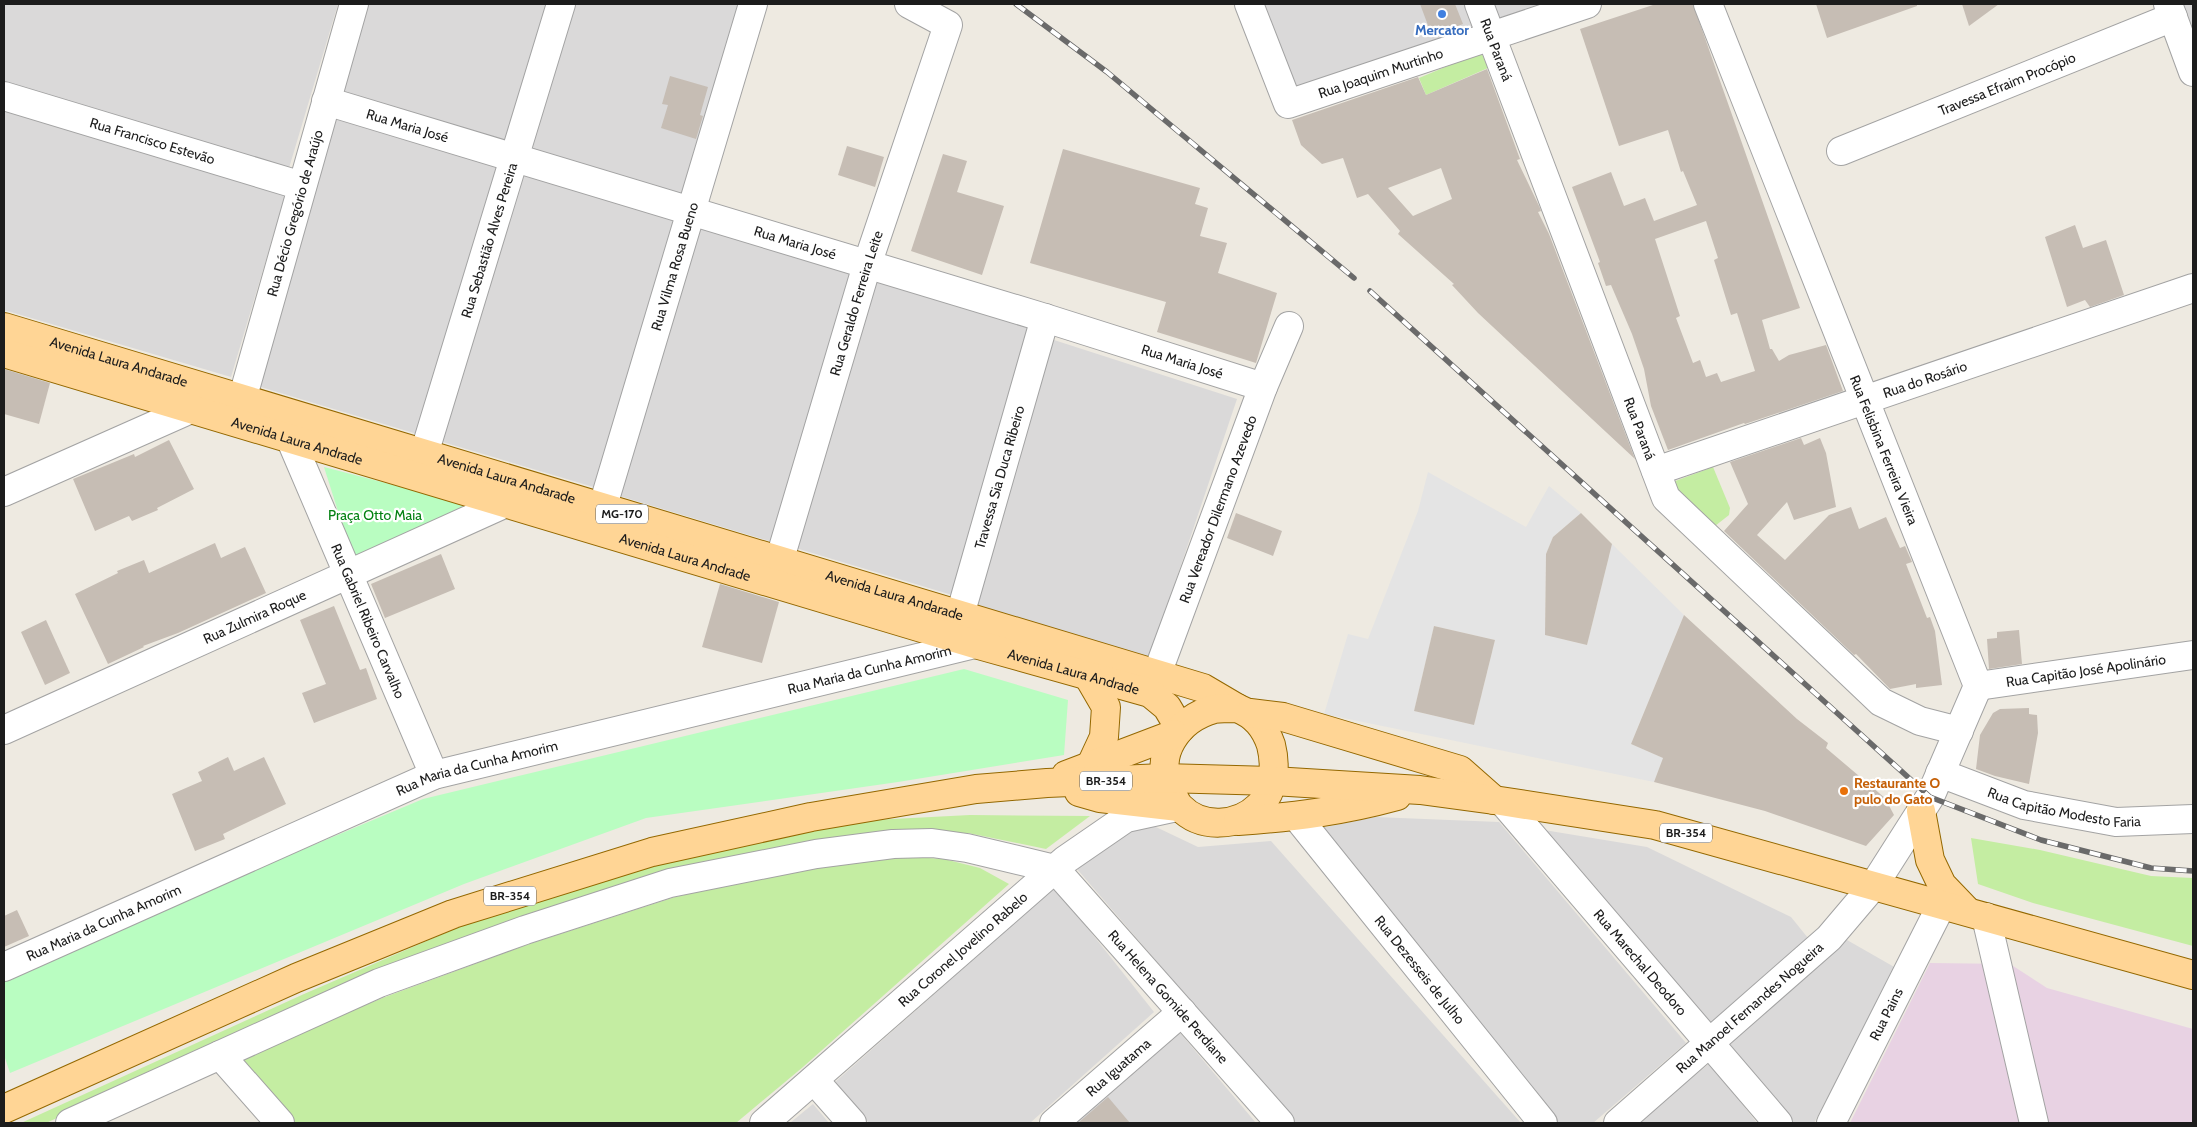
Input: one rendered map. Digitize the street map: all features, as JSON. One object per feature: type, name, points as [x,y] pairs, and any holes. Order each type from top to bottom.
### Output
[{"type":"main road","name":"Avenida Laura Andarade","points":[[4,327],[194,397],[775,572],[963,632],[1153,684],[1203,688],[1244,710]]},
{"type":"main road","name":"MG-170","points":[[4,353],[194,397]]},
{"type":"main road","name":"Avenida Laura Andrade","points":[[238,410],[290,438],[422,466],[506,503],[599,519]]},
{"type":"main road","name":"Avenida Laura Andrade","points":[[963,632],[1088,676],[1153,684],[1167,707],[1177,732]]},
{"type":"main road","points":[[1088,676],[1106,707],[1104,737],[1091,765]]},
{"type":"main road","points":[[1046,783],[1177,732],[1197,716],[1215,709],[1244,710],[1283,718],[1460,770],[1499,801]]},
{"type":"main road","points":[[1236,821],[1260,806],[1273,781],[1274,757],[1266,732],[1244,710]]},
{"type":"main road","points":[[1177,732],[1165,756],[1164,778],[1179,807]]},
{"type":"main road","name":"BR-354","points":[[4,1110],[296,978],[463,911],[652,852],[774,825],[976,789],[1046,783],[1164,778],[1273,781],[1420,790],[1655,825],[2193,975]]},
{"type":"main road","points":[[1046,783],[1100,798],[1179,807],[1196,818],[1216,823],[1297,817],[1355,808],[1420,790]]},
{"type":"main road","points":[[1921,811],[1930,860],[1942,885],[1965,911]]},
{"type":"street","name":"Rua Décio Gregório de Araújo","points":[[238,410],[354,4]]},
{"type":"street","name":"Rua Sebastião Alves Pereira","points":[[422,466],[561,4]]},
{"type":"street","name":"Rua Vilma Rosa Bueno","points":[[599,519],[753,4]]},
{"type":"street","name":"Rua Geraldo Ferreira Leite","points":[[775,572],[867,265],[948,25],[909,4]]},
{"type":"street","name":"Rua Joaquim Murtinho","points":[[1249,4],[1288,104],[1587,4]]},
{"type":"street","name":"Rua Paraná","points":[[1479,4],[1666,498],[1881,702],[1920,721],[1959,731]]},
{"type":"street","name":"Rua Felisbina Ferreira Vieira","points":[[1708,4],[1978,686]]},
{"type":"street","points":[[2170,10],[2193,72]]},
{"type":"street","name":"Travessa Efraim Procópio","points":[[1841,151],[2170,10]]},
{"type":"street","name":"Rua Francisco Estevão","points":[[4,96],[302,186]]},
{"type":"street","name":"Rua Maria José","points":[[326,101],[1045,318],[1263,387]]},
{"type":"street","name":"Rua do Rosário","points":[[1656,472],[2193,288]]},
{"type":"street","name":"Travessa Sia Duca Ribeiro","points":[[963,632],[1045,318]]},
{"type":"street","name":"Rua Vereador Dilermano Azevedo","points":[[1153,684],[1263,387],[1290,326]]},
{"type":"street","points":[[4,492],[194,397]]},
{"type":"street","name":"Rua Gabriel Ribeiro Carvalho","points":[[290,438],[434,775]]},
{"type":"street","name":"Rua Zulmira Roque","points":[[4,730],[506,503]]},
{"type":"street","name":"Rua Maria da Cunha Amorim","points":[[4,966],[434,775],[963,632]]},
{"type":"street","name":"Rua Capitão José Apolinário","points":[[1978,686],[2193,656]]},
{"type":"street","points":[[1874,885],[1930,797],[1978,686]]},
{"type":"street","name":"Rua Capitão Modesto Faria","points":[[1940,774],[2024,805],[2116,822],[2193,819]]},
{"type":"street","name":"Rua Marechal Deodoro","points":[[1499,801],[1778,1123]]},
{"type":"street","name":"Rua Coronel Jovelino Rabelo","points":[[764,1123],[1055,869],[1126,818],[1179,807]]},
{"type":"street","name":"Rua Dezesseis de Julho","points":[[1297,817],[1543,1123]]},
{"type":"street","points":[[70,1123],[379,983],[525,930],[670,883],[816,854],[893,844],[932,843],[967,848],[1055,869]]},
{"type":"street","name":"Rua Helena Gomide Perdiane","points":[[1055,869],[1280,1123]]},
{"type":"street","name":"Rua Manoel Fernandes Nogueira","points":[[1618,1123],[1829,938],[1874,885]]},
{"type":"street","points":[[1965,911],[2034,1123]]},
{"type":"street","name":"Rua Pains","points":[[1831,1123],[1965,911]]},
{"type":"street","name":"Rua Iguatama","points":[[1054,1123],[1182,1012]]},
{"type":"street","points":[[220,1055],[280,1123]]},
{"type":"street","points":[[814,1080],[852,1123]]},
{"type":"shaded area","points":[[4,4],[338,4],[289,168],[4,84]]},
{"type":"shaded area","points":[[368,4],[550,4],[506,146],[343,91]]},
{"type":"shaded area","points":[[570,4],[743,4],[685,201],[525,152]]},
{"type":"shaded area","points":[[1260,4],[1465,4],[1475,29],[1294,89]]},
{"type":"shaded area","points":[[1492,4],[1551,4],[1498,21]]},
{"type":"shaded area","points":[[2168,4],[2193,4],[2193,72]]},
{"type":"shaded area","points":[[4,111],[286,193],[231,377],[4,310]]},
{"type":"shaded area","points":[[335,118],[499,167],[417,434],[254,385]]},
{"type":"shaded area","points":[[518,173],[681,222],[600,489],[436,440]]},
{"type":"shaded area","points":[[694,226],[858,275],[776,543],[613,494]]},
{"type":"shaded area","points":[[870,279],[1034,328],[952,595],[789,546]]},
{"type":"shaded area","points":[[1054,340],[1237,399],[1148,663],[971,606]]},
{"type":"shaded area","points":[[1428,472],[1526,527],[1549,486],[1581,513],[1553,537],[1546,554],[1545,635],[1587,645],[1612,544],[1684,615],[1631,744],[1663,758],[1654,782],[1324,714],[1348,634],[1368,639],[1418,511]],"holes":[[[1434,626],[1495,640],[1474,725],[1414,711]]]},
{"type":"shaded area","points":[[1375,817],[1499,822],[1686,1043],[1593,1123],[1556,1123],[1328,854],[1321,828]]},
{"type":"shaded area","points":[[1137,818],[1198,847],[1271,841],[1521,1123],[1296,1123],[1077,869]]},
{"type":"shaded area","points":[[1538,829],[1647,847],[1791,917],[1808,938],[1708,1026]]},
{"type":"shaded area","points":[[1055,887],[1154,1012],[1030,1123],[869,1123],[834,1083]]},
{"type":"shaded area","points":[[1847,940],[1896,968],[1814,1123],[1789,1123],[1723,1046]]},
{"type":"shaded area","points":[[1930,963],[2010,964],[2047,988],[2193,1029],[2193,1123],[1850,1123]]},
{"type":"shaded area","points":[[1175,1027],[1256,1123],[1067,1123]]},
{"type":"shaded area","points":[[1710,1063],[1757,1123],[1636,1123]]},
{"type":"shaded area","points":[[813,1104],[829,1123],[790,1123]]},
{"type":"green space","points":[[1481,52],[1488,68],[1426,95],[1419,78]]},
{"type":"green space","name":"Praça Otto Maia","points":[[324,467],[474,506],[354,562]]},
{"type":"green space","points":[[1713,467],[1730,508],[1729,515],[1715,526],[1670,483]]},
{"type":"green space","points":[[964,669],[1068,700],[1064,755],[898,782],[646,818],[464,884],[10,1073],[4,1055],[4,975],[423,799]]},
{"type":"green space","points":[[970,815],[1090,816],[1046,849],[968,833],[874,837],[315,1001],[46,1123],[21,1123],[304,994],[459,927],[653,863],[789,833],[873,820]]},
{"type":"green space","points":[[1971,838],[2040,850],[2151,876],[2193,878],[2193,946],[2033,903],[1978,884]]},
{"type":"green space","points":[[897,856],[944,859],[980,868],[1009,884],[803,1067],[736,1123],[290,1123],[233,1059],[385,997],[529,944],[675,897],[817,866]]},
{"type":"building","name":"Mercator","points":[[1420,4],[1455,4],[1463,24],[1432,36]]},
{"type":"building","points":[[1656,4],[1693,4],[1800,308],[1762,320],[1770,349],[1772,349],[1779,361],[1789,355],[1826,345],[1843,391],[1668,450],[1651,406],[1644,369],[1632,334],[1611,285],[1606,286],[1598,263],[1600,262],[1572,187],[1611,172],[1624,206],[1645,198],[1654,221],[1697,205],[1683,171],[1681,172],[1668,130],[1619,146],[1580,29]],"holes":[[[1706,221],[1718,258],[1714,260],[1731,315],[1737,313],[1755,371],[1721,382],[1717,373],[1706,377],[1700,360],[1693,363],[1676,318],[1680,316],[1655,239]]]},
{"type":"building","points":[[1816,4],[1917,4],[1917,6],[1827,38]]},
{"type":"building","points":[[1962,4],[1999,4],[1969,26]]},
{"type":"building","points":[[1487,69],[1520,159],[1517,160],[1540,208],[1541,211],[1538,212],[1549,234],[1635,459],[1478,313],[1452,285],[1454,284],[1398,234],[1400,231],[1368,194],[1357,198],[1343,158],[1322,164],[1301,145],[1292,120],[1418,77],[1426,95]],"holes":[[[1441,168],[1452,199],[1413,216],[1388,188]]]},
{"type":"building","points":[[670,76],[708,87],[700,115],[703,116],[696,139],[661,128],[668,105],[662,104]]},
{"type":"building","points":[[847,146],[884,157],[875,187],[838,175]]},
{"type":"building","points":[[1063,149],[1200,188],[1195,204],[1208,208],[1200,236],[1227,243],[1218,273],[1277,293],[1256,363],[1157,332],[1166,302],[1030,263]]},
{"type":"building","points":[[943,154],[967,161],[957,192],[1004,206],[982,275],[911,251]]},
{"type":"building","points":[[2075,225],[2083,248],[2106,240],[2124,295],[2090,307],[2085,300],[2067,307],[2045,237]]},
{"type":"building","points":[[4,369],[50,383],[39,424],[4,414]]},
{"type":"building","points":[[1801,438],[1804,445],[1820,438],[1826,453],[1836,507],[1794,520],[1787,502],[1757,535],[1785,560],[1829,515],[1851,507],[1859,529],[1886,517],[1900,548],[1905,546],[1912,562],[1906,564],[1927,618],[1930,617],[1935,631],[1942,685],[1916,688],[1916,684],[1890,689],[1856,654],[1854,655],[1724,531],[1748,504],[1730,462]]},
{"type":"building","points":[[169,440],[194,489],[157,508],[158,510],[132,521],[129,516],[95,531],[73,479],[134,454],[135,457]]},
{"type":"building","points":[[1236,513],[1282,531],[1273,556],[1227,538]]},
{"type":"building","points":[[1581,513],[1612,544],[1587,645],[1545,635],[1546,554],[1553,537]]},
{"type":"building","points":[[215,543],[221,558],[245,547],[266,593],[178,633],[143,646],[108,664],[75,594],[118,573],[117,571],[144,560],[149,573]]},
{"type":"building","points":[[441,554],[455,589],[385,618],[371,584]]},
{"type":"building","points":[[720,584],[779,602],[762,663],[702,647]]},
{"type":"building","points":[[334,606],[360,670],[366,668],[377,699],[314,723],[302,693],[326,684],[300,620]]},
{"type":"building","points":[[1684,615],[1797,719],[1828,743],[1826,748],[1885,798],[1894,815],[1866,846],[1765,811],[1654,782],[1663,758],[1631,744]]},
{"type":"building","points":[[46,620],[70,673],[45,685],[21,632]]},
{"type":"building","points":[[1434,626],[1495,640],[1474,725],[1414,711]]},
{"type":"building","points":[[2019,630],[2022,664],[1989,669],[1987,639],[1997,638],[1997,632]]},
{"type":"building","points":[[2029,708],[2029,714],[2037,715],[2038,733],[2029,784],[1995,776],[1976,769],[1980,735],[1993,713],[2000,709]]},
{"type":"building","points":[[228,757],[234,771],[264,757],[286,804],[223,834],[225,839],[195,851],[172,794],[202,781],[198,772]]},
{"type":"building","points":[[17,910],[29,936],[4,947],[4,916]]},
{"type":"building","points":[[1108,1097],[1130,1123],[1078,1123]]},
{"type":"railway","points":[[1016,4],[1107,72],[1354,278]]},
{"type":"railway","points":[[1370,291],[1930,797],[2041,840],[2151,868],[2193,871]]},
{"type":"place","name":"Mercator","points":[[1442,14]]},
{"type":"place","name":"Restaurante O pulo do Gato","points":[[1844,791]]}]
